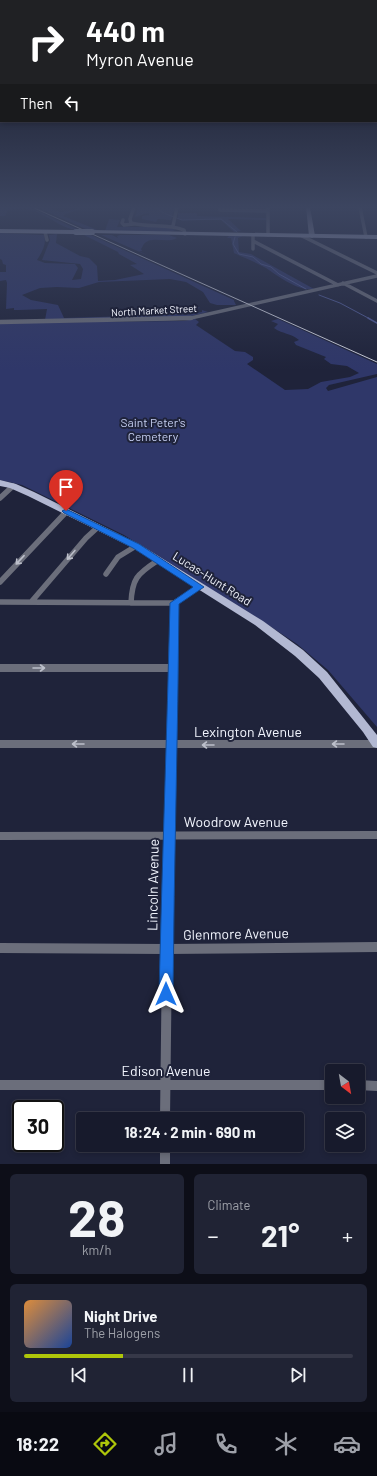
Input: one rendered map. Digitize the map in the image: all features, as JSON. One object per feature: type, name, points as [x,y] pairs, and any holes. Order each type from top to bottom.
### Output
[{"type":"main road","name":"Lucas-Hunt Road","points":[[0,483],[13,486],[136,546],[258,623],[299,653],[323,675],[367,729],[377,744]]},
{"type":"street","points":[[295,261],[338,285]]},
{"type":"street","points":[[353,261],[377,273]]},
{"type":"street","name":"North Market Street","points":[[0,322],[191,318],[377,276]]},
{"type":"street","points":[[343,284],[377,301]]},
{"type":"street","points":[[0,498],[13,486]]},
{"type":"street","points":[[0,582],[66,511]]},
{"type":"street","points":[[32,601],[86,538],[98,527]]},
{"type":"street","points":[[106,574],[112,562],[136,546]]},
{"type":"street","points":[[131,603],[131,587],[135,578],[142,571],[158,561]]},
{"type":"street","points":[[0,602],[174,603],[199,587]]},
{"type":"street","name":"Lincoln Avenue","points":[[165,1112],[168,835],[172,745],[174,603]]},
{"type":"street","points":[[0,668],[172,668]]},
{"type":"street","name":"Lexington Avenue","points":[[0,744],[377,744]]},
{"type":"street","name":"Woodrow Avenue","points":[[0,836],[377,835]]},
{"type":"street","name":"Glenmore Avenue","points":[[0,948],[166,949],[377,947]]},
{"type":"street","name":"Edison Avenue","points":[[0,1085],[325,1085]]},
{"type":"street","points":[[365,1085],[377,1086]]},
{"type":"street","points":[[165,1152],[165,1164]]},
{"type":"green space","points":[[2,261],[41,261],[45,263],[75,264],[78,268],[72,280],[81,279],[83,269],[80,264],[55,261],[92,261],[97,266],[98,281],[115,280],[144,274],[130,265],[137,264],[132,261],[149,261],[234,300],[236,305],[217,305],[210,303],[203,292],[186,282],[170,279],[99,282],[79,288],[40,288],[22,295],[31,300],[58,305],[64,318],[168,315],[172,314],[172,311],[198,307],[200,308],[179,312],[178,314],[186,315],[202,312],[202,310],[208,312],[187,317],[45,320],[47,309],[6,309],[7,283],[6,280],[0,281],[0,272],[6,272],[6,265],[3,264]]},
{"type":"green space","points":[[252,261],[264,261],[314,289],[295,286]]},
{"type":"green space","name":"Saint Peter's Cemetery","points":[[195,319],[199,322],[196,325],[235,351],[245,352],[253,357],[253,360],[247,364],[285,390],[308,389],[321,382],[350,377],[359,373],[347,366],[331,364],[324,359],[326,357],[296,345],[294,342],[299,340],[274,328],[278,324],[271,321],[278,319],[377,364],[377,374],[329,385],[326,388],[328,391],[377,377],[377,727],[328,670],[297,644],[259,619],[124,535],[22,485],[0,480],[0,323],[183,321]]},
{"type":"waterway","points":[[258,261],[261,264],[271,267],[279,274],[306,289]]},
{"type":"waterway","points":[[319,295],[340,303],[370,319]]},
{"type":"waterway","points":[[368,318],[377,323]]},
{"type":"tram line","points":[[153,261],[377,362]]},
{"type":"route","points":[[66,511],[136,546],[199,587],[174,603],[172,745],[168,835],[166,994]]}]
